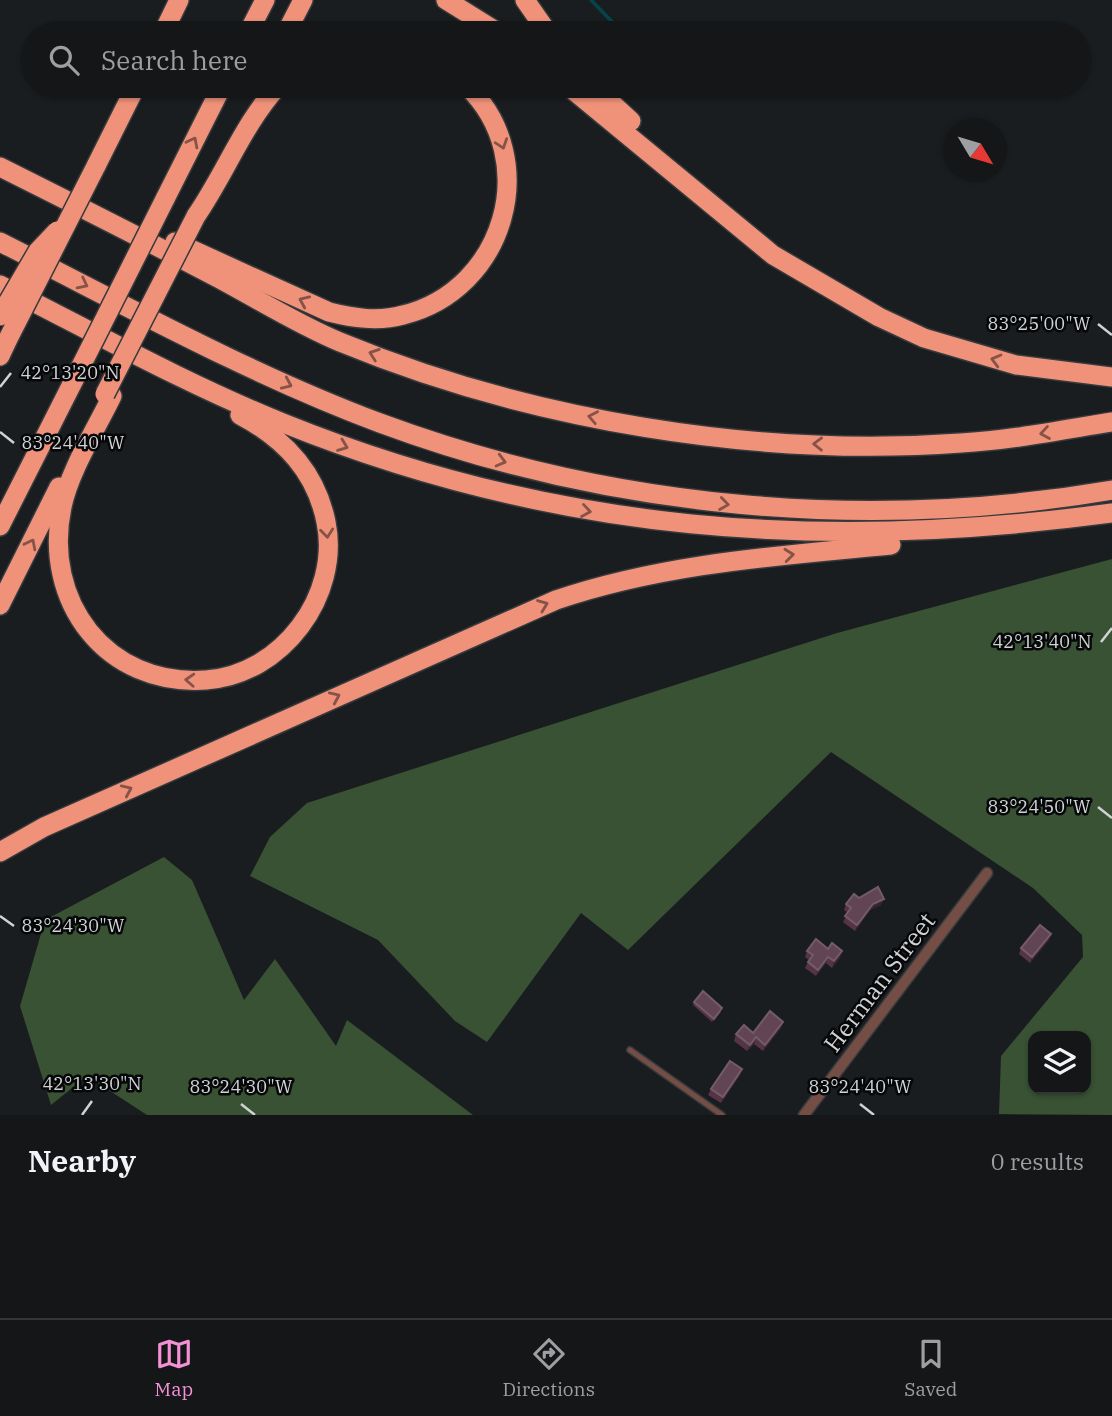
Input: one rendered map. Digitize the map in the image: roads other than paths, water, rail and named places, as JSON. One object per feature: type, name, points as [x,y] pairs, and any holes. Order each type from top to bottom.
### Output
[{"type":"highway","points":[[169,21],[179,0]]},
{"type":"highway","points":[[254,21],[265,0]]},
{"type":"highway","points":[[292,21],[303,0]]},
{"type":"highway","points":[[446,0],[480,21]]},
{"type":"highway","points":[[525,0],[540,21]]},
{"type":"highway","points":[[4,348],[130,98]]},
{"type":"highway","points":[[0,526],[216,98]]},
{"type":"highway","points":[[81,326],[139,362],[278,439],[313,481],[323,505],[328,533],[329,561],[322,589],[308,618],[290,640],[260,662],[235,674],[207,680],[181,679],[138,669],[98,642],[69,603],[58,563],[57,536],[62,504],[109,395],[136,333],[254,98]]},
{"type":"highway","points":[[196,216],[218,184],[256,114],[269,98]]},
{"type":"highway","points":[[154,245],[175,242],[328,312],[354,318],[383,319],[426,308],[448,296],[484,261],[503,219],[508,193],[506,157],[494,122],[476,98]]},
{"type":"highway","points":[[583,98],[773,255],[879,317],[958,349],[1016,365],[1112,377]]},
{"type":"highway","points":[[606,98],[805,275]]},
{"type":"highway","points":[[0,167],[339,341],[524,402],[645,427],[783,443],[897,446],[1006,439],[1112,422]]},
{"type":"highway","points":[[0,316],[38,251],[72,214]]},
{"type":"highway","points":[[0,242],[251,369],[378,422],[443,445],[610,487],[738,506],[845,509],[1016,503],[1112,490]]},
{"type":"highway","points":[[0,285],[280,422],[361,453],[452,481],[556,505],[669,524],[811,534],[870,534],[1048,522],[1112,513]]},
{"type":"highway","points":[[0,605],[109,395]]},
{"type":"highway","points":[[0,852],[44,827],[482,631],[587,589],[670,569],[1009,533],[1048,522]]},
{"type":"street","name":"Herman Street","points":[[804,1115],[986,873]]},
{"type":"lane","points":[[630,1050],[722,1115]]},
{"type":"waterway","points":[[591,0],[611,21]]}]
